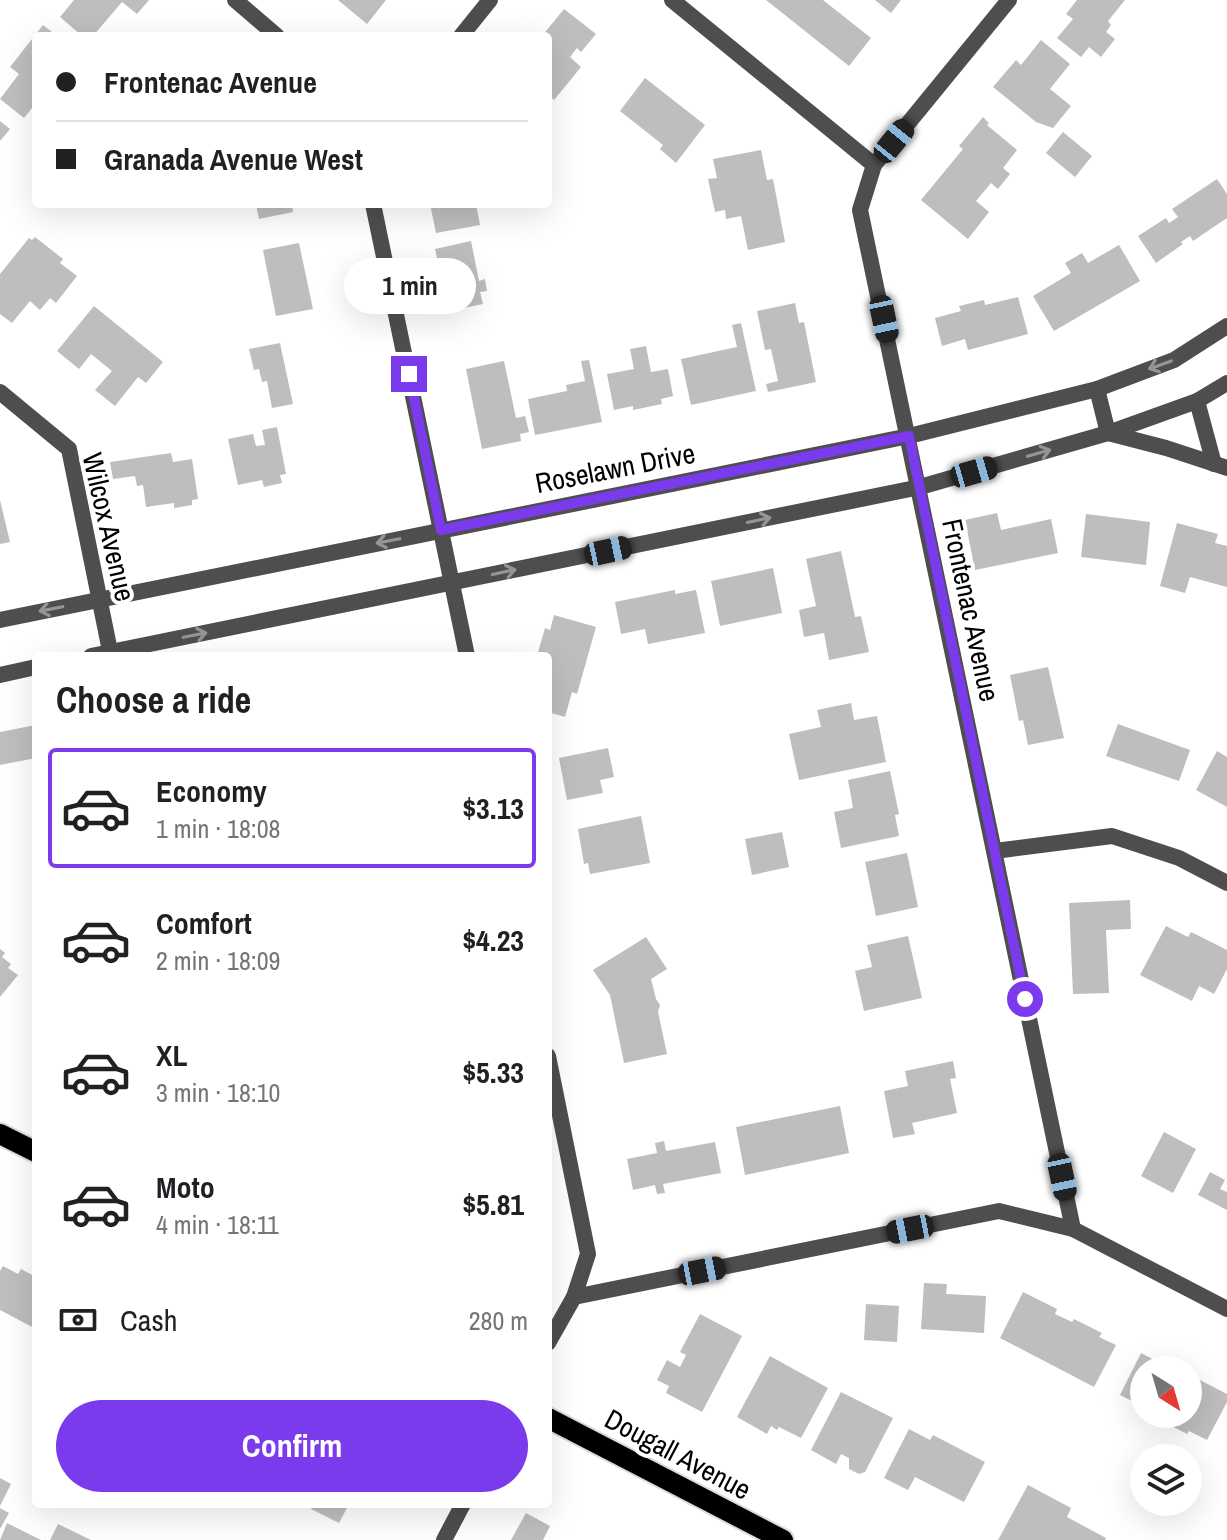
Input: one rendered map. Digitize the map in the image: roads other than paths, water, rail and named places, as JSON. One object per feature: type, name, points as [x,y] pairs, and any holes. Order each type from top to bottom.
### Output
[{"type":"main road","points":[[0,1134],[32,1150]]},
{"type":"main road","name":"Dougall Avenue","points":[[552,1420],[783,1540]]},
{"type":"street","points":[[235,0],[272,32]]},
{"type":"street","points":[[464,32],[490,0]]},
{"type":"street","points":[[672,0],[874,165],[1009,0]]},
{"type":"street","name":"Frontenac Avenue","points":[[874,165],[860,210],[1073,1229]]},
{"type":"street","points":[[374,208],[466,652]]},
{"type":"street","name":"Roselawn Drive","points":[[0,620],[909,436],[1097,389],[1174,360],[1227,326]]},
{"type":"street","points":[[120,652],[920,487],[1108,433],[1197,401],[1227,383]]},
{"type":"street","points":[[1097,389],[1108,433]]},
{"type":"street","name":"Wilcox Avenue","points":[[0,392],[69,449],[110,652]]},
{"type":"street","points":[[1197,401],[1221,466]]},
{"type":"street","points":[[1108,433],[1221,466]]},
{"type":"street","points":[[0,675],[32,668]]},
{"type":"street","points":[[995,851],[1112,836],[1179,858],[1227,883]]},
{"type":"street","points":[[552,1076],[588,1254],[574,1297],[552,1336]]},
{"type":"street","points":[[574,1297],[999,1211],[1073,1229],[1227,1309]]},
{"type":"street","points":[[444,1540],[461,1508]]}]
